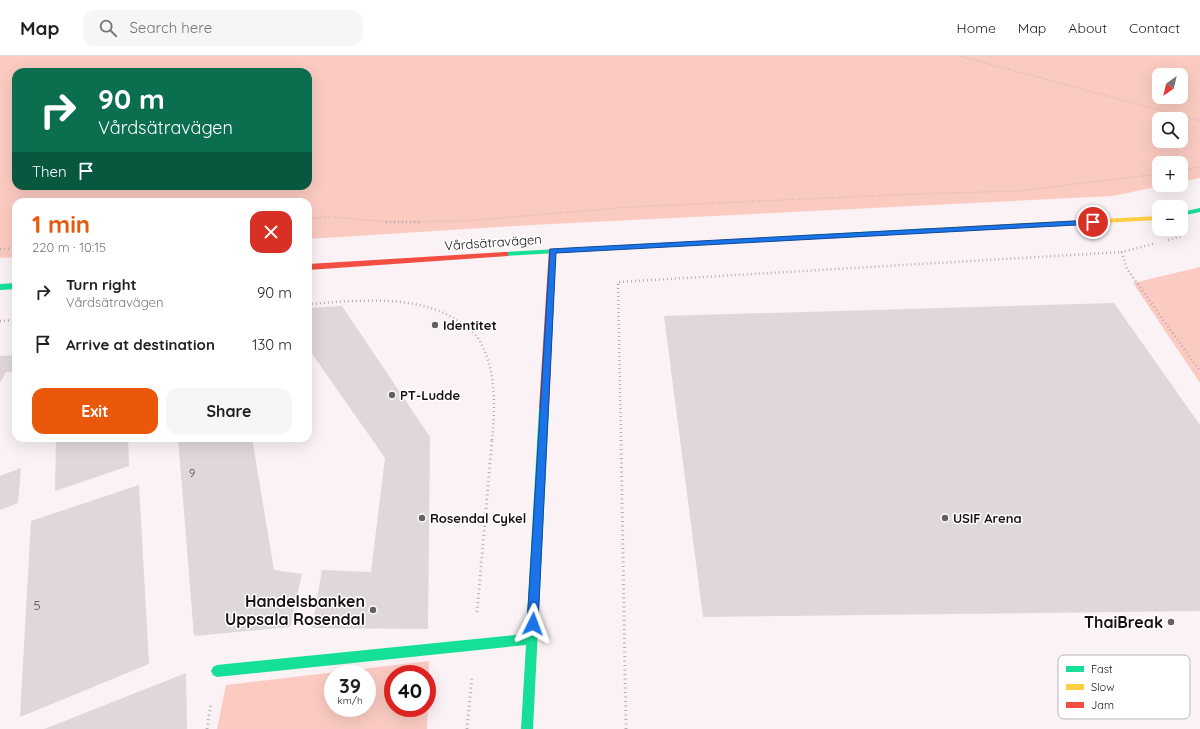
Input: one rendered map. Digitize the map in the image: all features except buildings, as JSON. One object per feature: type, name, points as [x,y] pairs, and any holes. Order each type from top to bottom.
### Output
[{"type":"main road","points":[[1188,213],[1200,210]]},
{"type":"main road","name":"Vårdsätravägen","points":[[312,267],[552,251],[1152,218]]},
{"type":"main road","points":[[527,729],[552,251]]},
{"type":"main road","points":[[0,287],[12,286]]},
{"type":"main road","points":[[217,671],[532,640]]},
{"type":"path","points":[[960,56],[1200,121]]},
{"type":"path","points":[[1188,170],[1200,167]]},
{"type":"path","points":[[312,218],[332,217],[391,222],[463,221],[628,207],[914,194],[1017,191],[1152,175]]},
{"type":"path","points":[[1164,241],[1186,236]]},
{"type":"path","points":[[626,729],[618,282],[1122,252],[1157,243]]},
{"type":"path","points":[[0,249],[12,248]]},
{"type":"path","points":[[1122,252],[1127,269],[1200,371]]},
{"type":"path","points":[[312,304],[380,300],[424,306],[443,313],[462,324],[474,333],[484,350],[490,367],[494,409],[467,729]]},
{"type":"path","points":[[0,321],[12,320]]},
{"type":"shaded area","points":[[0,56],[1200,56],[1200,178],[1188,181],[1188,156],[1152,156],[1152,188],[1113,196],[531,225],[312,239],[312,198],[12,198],[12,257],[0,258]]},
{"type":"shaded area","points":[[1200,267],[1200,383],[1133,283]]},
{"type":"shaded area","points":[[429,661],[429,665],[395,665]]},
{"type":"shaded area","points":[[384,666],[384,717],[427,717],[427,729],[217,729],[226,685],[324,673],[324,717],[376,717],[376,667]]},
{"type":"traffic: fast","points":[[1188,213],[1200,210]]},
{"type":"traffic: fast","points":[[505,254],[933,230]]},
{"type":"traffic: fast","points":[[0,287],[12,286]]},
{"type":"traffic: fast","points":[[527,729],[544,408]]},
{"type":"traffic: fast","points":[[217,671],[532,639]]},
{"type":"traffic: slow","points":[[933,230],[1152,218]]},
{"type":"traffic: jam","points":[[544,408],[552,251]]},
{"type":"traffic: jam","points":[[312,267],[505,254]]},
{"type":"place","name":"Identitet","points":[[435,325]]},
{"type":"place","name":"PT-Ludde","points":[[392,395]]},
{"type":"place","name":"Rosendal Cykel","points":[[422,518]]},
{"type":"place","name":"USIF Arena","points":[[945,518]]},
{"type":"place","name":"Handelsbanken Uppsala Rosendal","points":[[373,610]]},
{"type":"place","name":"ThaiBreak","points":[[1171,622]]},
{"type":"route","points":[[533,624],[552,251],[1093,222]]}]
